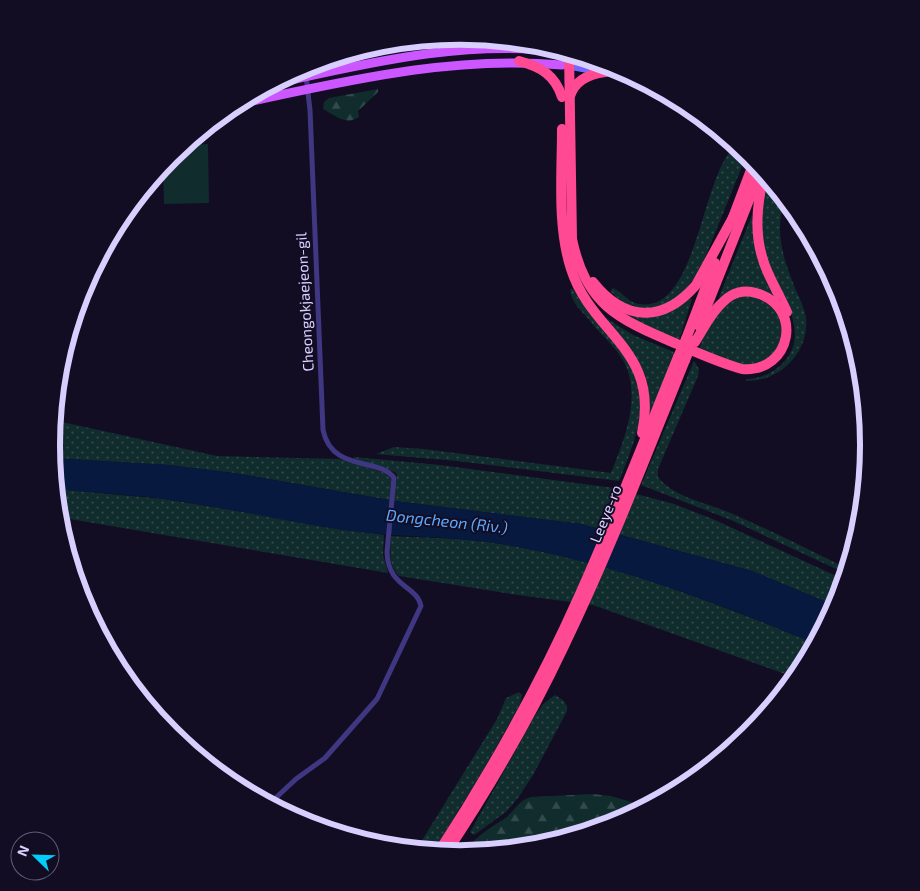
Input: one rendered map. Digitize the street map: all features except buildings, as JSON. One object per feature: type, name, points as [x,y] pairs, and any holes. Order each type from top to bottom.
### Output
[{"type":"highway","points":[[566,60],[564,231],[566,248],[576,283],[582,295],[623,345],[642,382],[644,420],[633,479]]},
{"type":"highway","points":[[519,61],[549,74],[565,98],[572,239],[575,256],[587,283],[610,310],[632,325],[733,367],[750,370],[773,361],[783,348],[786,340],[785,322],[779,308],[768,298],[752,292],[737,293],[717,307],[691,341]]},
{"type":"highway","points":[[565,98],[587,76],[605,72]]},
{"type":"highway","points":[[572,239],[585,270],[605,295],[635,311],[658,312],[678,302],[696,285],[734,214],[753,173]]},
{"type":"highway","points":[[691,341],[753,173]]},
{"type":"highway","points":[[564,231],[569,256],[582,284],[599,306],[618,322],[732,372],[749,375],[759,373],[776,365],[783,357],[792,332],[788,312],[768,275],[758,242],[757,207],[762,182]]},
{"type":"highway","points":[[691,341],[734,214]]},
{"type":"highway","name":"Leeye-ro","points":[[451,846],[503,762],[633,479],[691,341]]},
{"type":"highway","name":"Leeye-ro","points":[[443,845],[526,712]]},
{"type":"main road","points":[[306,76],[397,59],[476,50],[517,49]]},
{"type":"main road","points":[[259,100],[424,68],[477,62],[519,61],[565,65],[605,72]]},
{"type":"street","name":"Cheongokjaejeon-gil","points":[[274,800],[296,779],[329,754],[377,699],[418,616],[421,602],[394,578],[387,552],[395,483],[390,473],[352,461],[334,452],[327,444],[323,430],[309,89],[306,76]]},
{"type":"green space","points":[[378,89],[378,92],[358,111],[359,117],[354,119],[340,119],[323,109],[324,102],[329,98]]},
{"type":"green space","points":[[208,144],[209,203],[164,204],[163,176],[195,145]]},
{"type":"green space","points":[[732,152],[744,163],[705,258],[694,278],[683,293],[662,307],[641,309],[623,303],[610,291],[613,288],[635,303],[656,302],[673,289],[686,267],[715,182],[725,159]]},
{"type":"green space","points":[[767,188],[783,208],[780,222],[781,244],[787,266],[803,306],[806,317],[806,330],[798,353],[790,363],[770,376],[759,380],[746,381],[746,379],[765,375],[781,365],[790,353],[794,341],[794,327],[791,314],[768,263],[761,237],[760,223]]},
{"type":"green space","points":[[752,215],[776,297],[765,292],[721,299],[719,297]]},
{"type":"green space","points":[[570,289],[573,289],[589,312],[620,349],[631,366],[637,382],[640,414],[632,447],[619,481],[457,461],[376,454],[394,447],[424,449],[611,473],[626,433],[629,418],[631,389],[629,375],[624,362],[616,351],[575,303]]},
{"type":"green space","points":[[750,295],[770,305],[779,316],[781,330],[779,351],[750,368],[699,349],[711,322],[723,307],[740,297]]},
{"type":"green space","points":[[688,298],[692,299],[679,341],[632,322],[613,304],[636,314]]},
{"type":"green space","points":[[606,318],[633,335],[674,352],[651,412],[649,411],[649,398],[604,319]]},
{"type":"green space","points":[[694,361],[699,369],[698,376],[658,469],[658,477],[682,495],[748,520],[842,566],[840,571],[731,520],[641,485]]},
{"type":"green space","points":[[60,422],[217,456],[339,459],[385,473],[396,484],[397,475],[395,472],[354,459],[354,457],[440,465],[614,488],[674,504],[715,520],[838,577],[828,603],[752,571],[581,524],[395,501],[234,473],[168,465],[60,458]]},
{"type":"green space","points":[[62,490],[164,499],[384,535],[383,554],[388,573],[66,518]]},
{"type":"green space","points":[[391,536],[460,539],[542,551],[622,572],[700,598],[809,641],[788,675],[593,605],[399,576],[391,562]]},
{"type":"green space","points":[[519,692],[522,695],[520,704],[488,762],[437,845],[420,844],[497,719],[506,698]]},
{"type":"green space","points":[[555,695],[563,700],[567,706],[567,711],[533,775],[506,812],[474,835],[470,832],[536,714],[543,704]]},
{"type":"green space","points":[[592,794],[611,796],[638,804],[589,825],[564,832],[512,843],[469,846],[504,819],[519,804],[531,797]]},
{"type":"water","name":"Dongcheon (Riv.)","points":[[60,458],[168,465],[234,473],[395,501],[581,524],[752,571],[828,603],[809,641],[701,598],[622,573],[543,552],[482,541],[362,533],[209,506],[137,496],[62,490]]}]
